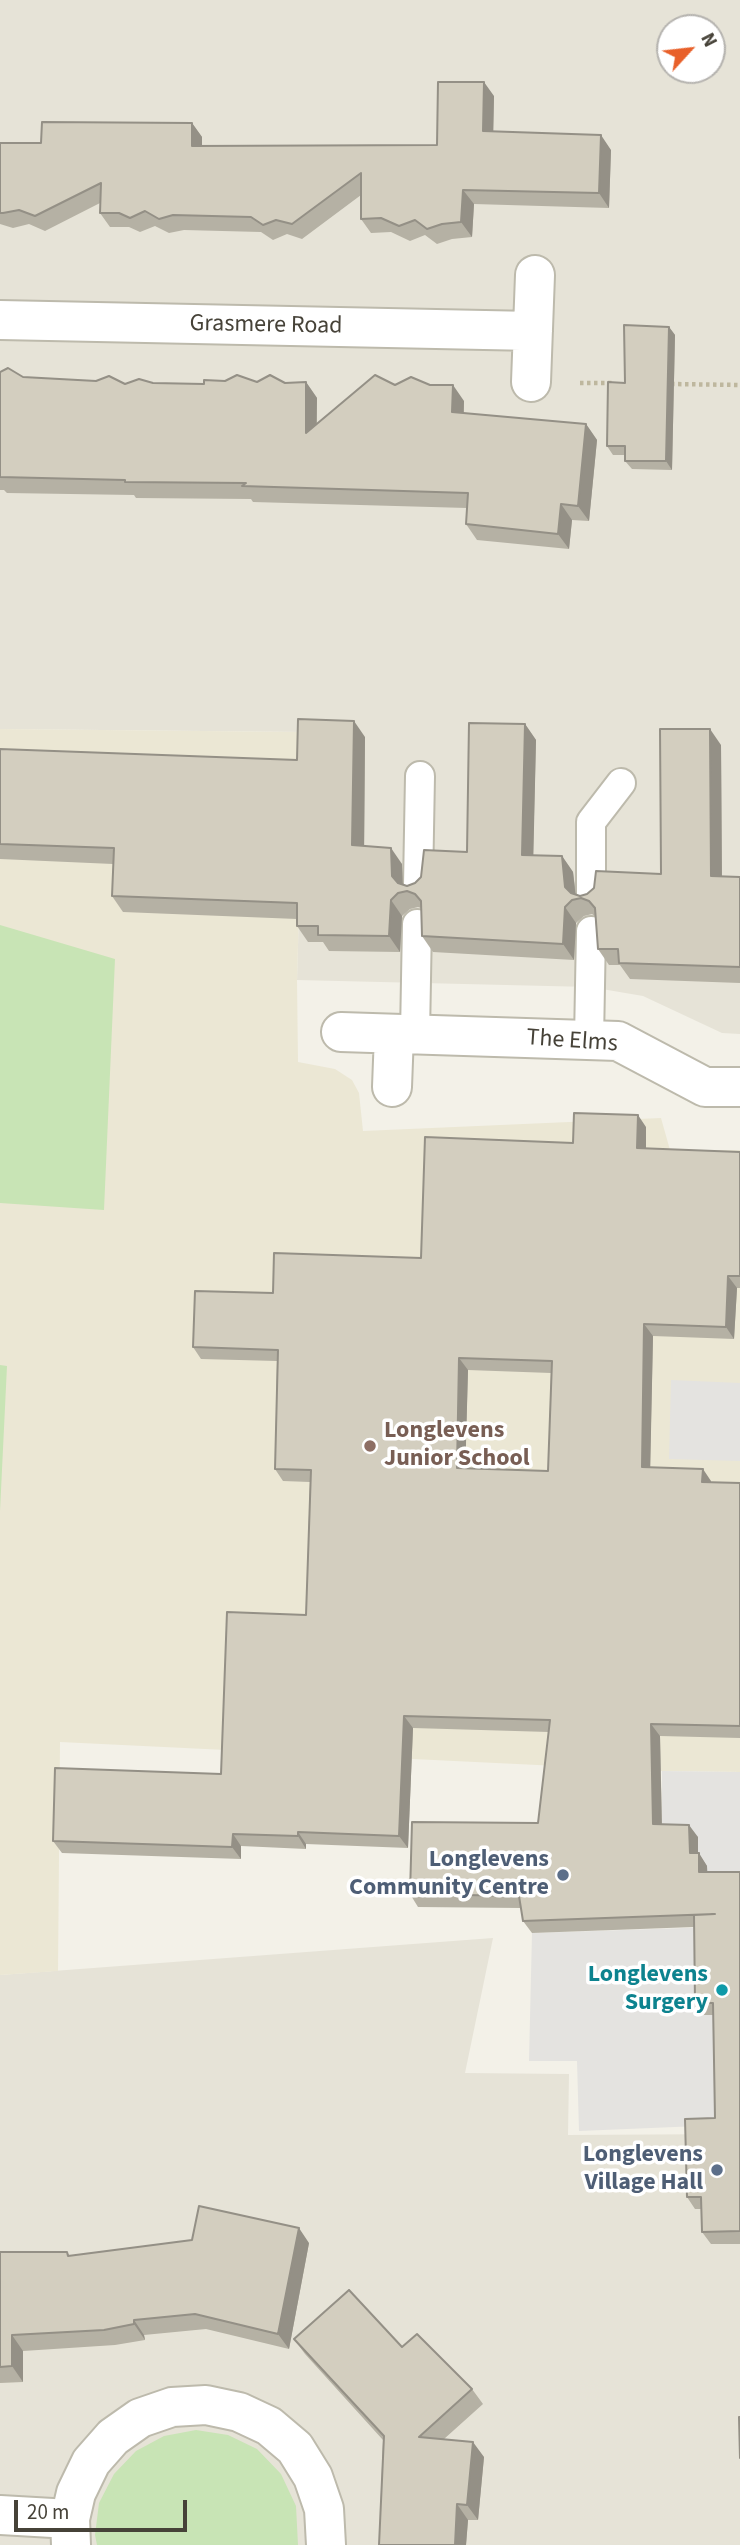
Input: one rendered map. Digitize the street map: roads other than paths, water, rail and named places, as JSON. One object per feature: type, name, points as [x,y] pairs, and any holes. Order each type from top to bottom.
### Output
[{"type":"street","points":[[531,382],[535,275]]},
{"type":"street","name":"Grasmere Road","points":[[0,320],[533,331]]},
{"type":"street","name":"The Elms","points":[[341,1032],[618,1041],[705,1087],[740,1087]]},
{"type":"street","points":[[392,1087],[405,1034]]},
{"type":"street","points":[[0,2515],[70,2532],[76,2493],[91,2462],[113,2437],[140,2418],[172,2407],[206,2405],[239,2412],[269,2426],[295,2448],[313,2477],[324,2509],[326,2545]]},
{"type":"lane","points":[[418,885],[420,776]]},
{"type":"lane","points":[[591,895],[591,822],[621,783]]},
{"type":"lane","points":[[405,1034],[417,924]]},
{"type":"lane","points":[[589,1040],[591,931]]},
{"type":"place","name":"Longlevens Junior School","points":[[370,1446]]},
{"type":"place","name":"Longlevens Community Centre","points":[[563,1875]]},
{"type":"place","name":"Longlevens Surgery","points":[[722,1990]]},
{"type":"place","name":"Longlevens Village Hall","points":[[717,2170]]}]
